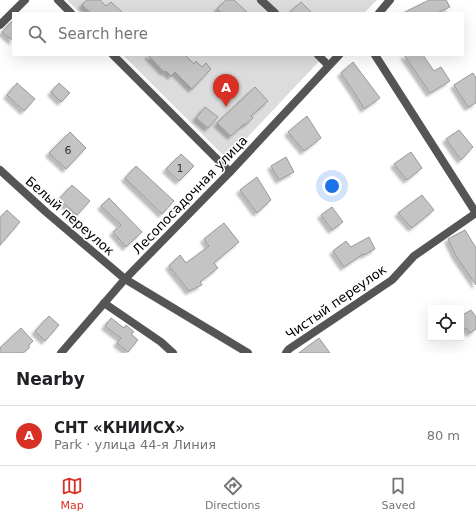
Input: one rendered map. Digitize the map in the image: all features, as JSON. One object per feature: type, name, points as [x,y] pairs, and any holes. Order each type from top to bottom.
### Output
[{"type":"street","points":[[13,12],[25,0]]},
{"type":"street","points":[[58,0],[70,12]]},
{"type":"street","points":[[261,0],[274,12]]},
{"type":"street","points":[[380,12],[390,0]]},
{"type":"street","points":[[0,25],[12,13]]},
{"type":"street","points":[[114,56],[230,172]]},
{"type":"street","points":[[319,56],[328,65]]},
{"type":"street","name":"Лесопосадочная улица","points":[[61,353],[125,279],[230,172],[338,56]]},
{"type":"street","points":[[376,56],[476,213]]},
{"type":"street","name":"Белый переулок","points":[[0,170],[46,212],[125,279],[248,353]]},
{"type":"street","name":"Чистый переулок","points":[[286,353],[289,349],[392,280],[414,256],[476,213]]},
{"type":"street","points":[[104,303],[161,342],[173,353]]},
{"type":"shaded area","points":[[67,0],[377,0],[365,12],[79,12]]},
{"type":"shaded area","points":[[124,56],[324,56],[227,159]]},
{"type":"building","points":[[87,0],[100,0],[106,6],[111,2],[122,12],[90,12],[82,5]]},
{"type":"building","points":[[226,0],[234,0],[247,12],[221,12],[217,9]]},
{"type":"building","points":[[429,0],[446,0],[450,7],[439,12],[405,12]]},
{"type":"building","points":[[301,2],[311,12],[290,12]]},
{"type":"building","points":[[12,21],[12,40],[2,32]]},
{"type":"building","points":[[149,56],[186,56],[194,64],[196,61],[202,67],[206,63],[211,69],[192,89],[175,72],[171,76],[166,71],[164,72]]},
{"type":"building","points":[[405,56],[424,56],[434,71],[441,67],[450,81],[430,93]]},
{"type":"building","points":[[353,62],[380,98],[364,109],[341,73]]},
{"type":"building","points":[[473,73],[476,78],[476,103],[468,107],[454,85]]},
{"type":"building","points":[[17,83],[35,99],[24,111],[7,95]]},
{"type":"building","points":[[59,83],[70,93],[61,102],[51,92]]},
{"type":"building","points":[[255,87],[268,101],[251,116],[253,118],[231,136],[217,123]]},
{"type":"building","points":[[205,107],[218,117],[208,128],[196,118]]},
{"type":"building","points":[[307,116],[321,138],[304,151],[288,132]]},
{"type":"building","points":[[459,130],[473,147],[461,160],[446,139]]},
{"type":"building","points":[[70,132],[86,148],[66,169],[49,153]]},
{"type":"building","points":[[411,152],[422,168],[407,180],[394,164]]},
{"type":"building","points":[[181,154],[194,166],[179,181],[166,169]]},
{"type":"building","points":[[286,157],[294,172],[279,180],[271,166]]},
{"type":"building","points":[[136,166],[174,201],[162,214],[125,178]]},
{"type":"building","points":[[257,177],[271,200],[257,213],[240,190]]},
{"type":"building","points":[[72,185],[90,201],[77,215],[59,199]]},
{"type":"building","points":[[422,195],[434,210],[412,228],[398,213]]},
{"type":"building","points":[[109,198],[142,232],[126,247],[113,232],[121,225],[101,206]]},
{"type":"building","points":[[332,207],[343,222],[332,230],[321,215]]},
{"type":"building","points":[[7,210],[20,222],[0,245],[0,218]]},
{"type":"building","points":[[224,223],[239,242],[214,263],[218,268],[200,282],[202,285],[189,291],[169,266],[180,255],[186,263],[209,246],[204,239]]},
{"type":"building","points":[[465,230],[476,248],[476,285],[456,256],[448,239]]},
{"type":"building","points":[[369,237],[375,249],[364,255],[363,254],[344,267],[333,251],[346,241],[351,247]]},
{"type":"building","points":[[471,310],[476,317],[476,329],[470,333],[466,328],[464,329],[464,314]]},
{"type":"building","points":[[49,316],[59,325],[45,341],[35,331]]},
{"type":"building","points":[[111,318],[124,328],[126,325],[134,332],[131,334],[138,340],[128,352],[117,343],[121,338],[105,326]]},
{"type":"building","points":[[21,328],[33,341],[29,345],[29,348],[23,353],[0,353],[0,348]]},
{"type":"building","points":[[319,338],[330,353],[299,353]]},
{"type":"place","name":"СНТ «КНИИСХ»","points":[[226,107]]}]
